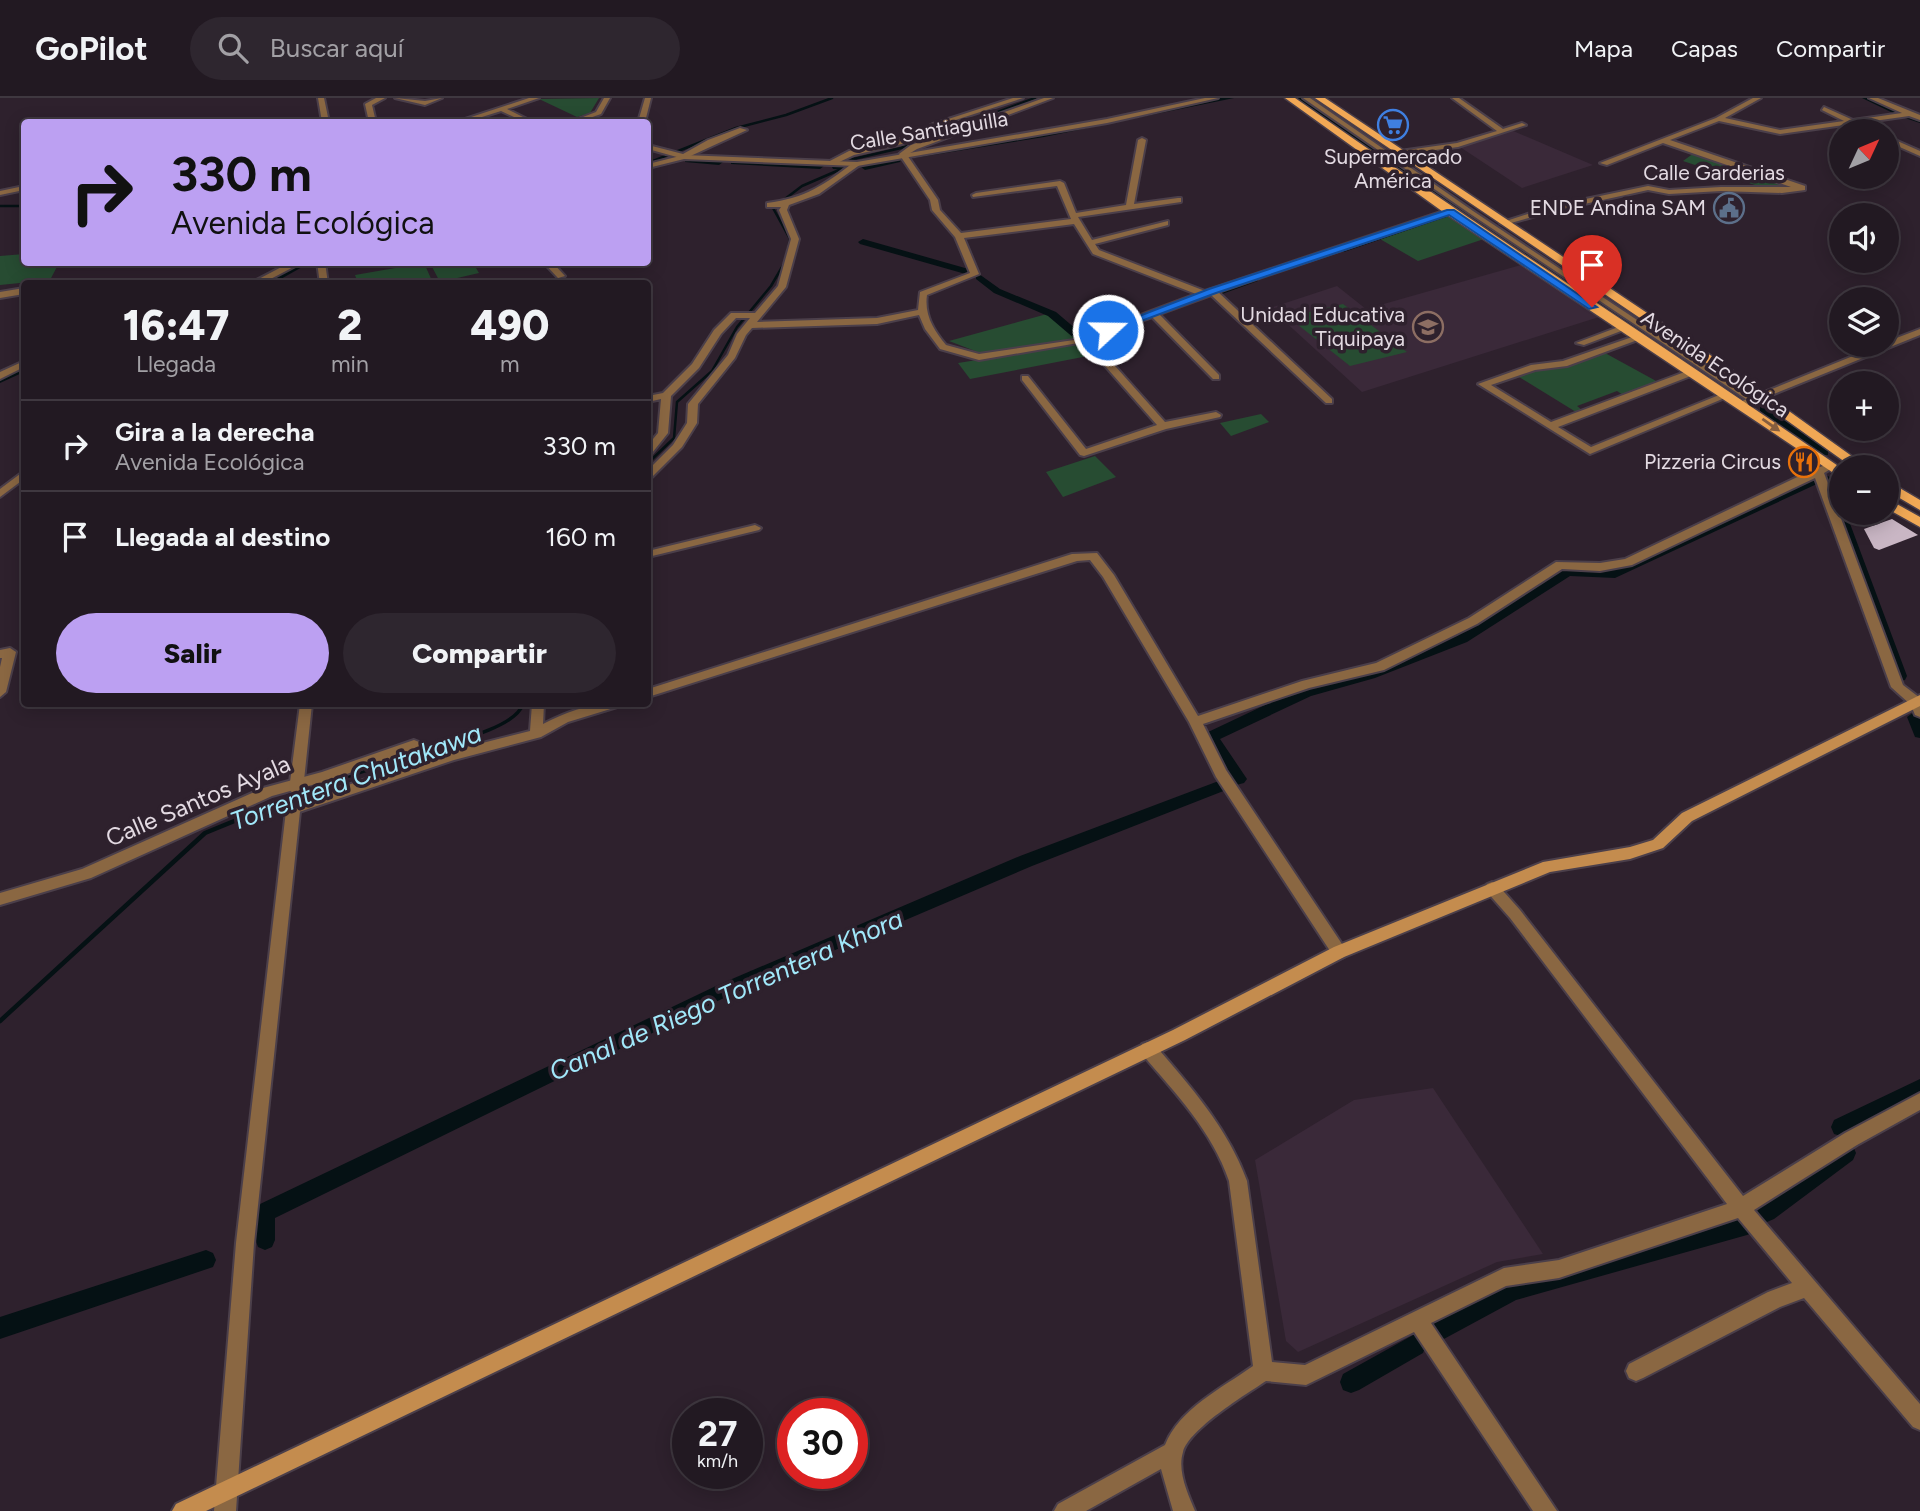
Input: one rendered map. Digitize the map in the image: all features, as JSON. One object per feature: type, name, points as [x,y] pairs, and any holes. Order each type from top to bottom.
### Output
[{"type":"main road","name":"Avenida Ecológica","points":[[1289,98],[1450,212],[1727,395],[1829,470]]},
{"type":"main road","name":"Avenida Ecológica","points":[[1319,98],[1842,455]]},
{"type":"main road","points":[[1899,492],[1920,506]]},
{"type":"main road","points":[[1899,510],[1920,523]]},
{"type":"main road","points":[[183,1511],[226,1501],[1339,953],[1548,866],[1630,853],[1658,844],[1687,817],[1919,705]]},
{"type":"street","points":[[321,98],[325,119]]},
{"type":"street","points":[[371,119],[367,101],[382,98]]},
{"type":"street","points":[[398,98],[425,103],[439,98]]},
{"type":"street","points":[[469,119],[536,98]]},
{"type":"street","points":[[582,119],[599,113],[607,98]]},
{"type":"street","points":[[642,119],[648,98]]},
{"type":"street","points":[[832,163],[852,153],[897,143],[935,125],[1020,98]]},
{"type":"street","points":[[1050,98],[914,147],[903,154],[934,200],[936,210],[959,236],[975,274],[923,294],[921,312],[943,347],[979,357],[1086,339],[1209,292],[1450,212]]},
{"type":"street","name":"Calle Santiaguilla","points":[[651,165],[682,157],[857,164],[1107,121],[1214,98]]},
{"type":"street","points":[[1306,98],[1460,205],[1756,397]]},
{"type":"street","points":[[1455,98],[1502,131]]},
{"type":"street","points":[[1605,163],[1718,119],[1758,98]]},
{"type":"street","points":[[1872,98],[1920,118]]},
{"type":"street","points":[[501,109],[523,119]]},
{"type":"street","points":[[1824,109],[1846,119]]},
{"type":"street","points":[[1873,119],[1909,114]]},
{"type":"street","points":[[1718,119],[1780,132],[1829,125]]},
{"type":"street","points":[[1400,153],[1458,145],[1522,125]]},
{"type":"street","points":[[651,148],[682,157],[743,130]]},
{"type":"street","points":[[1130,207],[1142,140]]},
{"type":"street","name":"Calle Garderias","points":[[1504,223],[1567,204],[1648,188],[1669,192],[1802,188],[1662,140]]},
{"type":"street","points":[[1899,144],[1920,154]]},
{"type":"street","points":[[651,472],[677,447],[692,423],[692,404],[732,356],[742,334],[782,287],[795,239],[783,211],[777,206],[835,181],[857,164]]},
{"type":"street","points":[[976,195],[1060,183],[1096,252],[1209,292],[1329,401]]},
{"type":"street","points":[[0,193],[21,189]]},
{"type":"street","points":[[959,236],[1178,200]]},
{"type":"street","points":[[1090,243],[1165,223]]},
{"type":"street","points":[[261,280],[291,266]]},
{"type":"street","points":[[554,266],[561,276]]},
{"type":"street","points":[[0,295],[21,292]]},
{"type":"street","points":[[651,399],[666,395],[696,366],[717,332],[734,315],[755,321],[877,321],[921,312]]},
{"type":"street","points":[[1153,313],[1216,377]]},
{"type":"street","points":[[1581,343],[1624,328]]},
{"type":"street","points":[[1740,404],[1920,332]]},
{"type":"street","points":[[1638,338],[1564,364],[1534,367],[1483,384],[1590,451],[1727,395]]},
{"type":"street","points":[[1086,339],[1163,426]]},
{"type":"street","points":[[0,376],[21,366]]},
{"type":"street","points":[[1551,426],[1693,372]]},
{"type":"street","points":[[1025,378],[1084,453],[1163,426],[1216,415]]},
{"type":"street","points":[[651,447],[663,433],[666,395]]},
{"type":"street","points":[[1195,722],[1307,684],[1380,667],[1473,621],[1560,565],[1601,567],[1628,562],[1824,469],[1897,687],[1919,705]]},
{"type":"street","points":[[0,494],[21,476]]},
{"type":"street","points":[[651,553],[755,528]]},
{"type":"street","points":[[651,691],[1076,557],[1093,556],[1108,575],[1195,722],[1221,773],[1339,953]]},
{"type":"street","points":[[0,654],[10,652],[0,692]]},
{"type":"street","points":[[226,1501],[245,1243],[306,707]]},
{"type":"street","points":[[536,734],[538,707]]},
{"type":"street","points":[[295,795],[536,734],[563,719],[602,707]]},
{"type":"street","name":"Calle Santos Ayala","points":[[0,899],[86,874],[295,795],[325,776],[414,744]]},
{"type":"street","points":[[1492,888],[1516,914],[1741,1208],[1920,1420]]},
{"type":"street","points":[[1148,1049],[1215,1130],[1231,1155],[1238,1181],[1263,1371]]},
{"type":"street","points":[[1184,1511],[1172,1477],[1172,1452],[1180,1433],[1263,1371],[1306,1375],[1503,1277],[1559,1269],[1741,1208],[1851,1139],[1920,1101]]},
{"type":"street","points":[[1636,1371],[1775,1299],[1808,1287]]},
{"type":"street","points":[[1417,1320],[1546,1511]]},
{"type":"street","points":[[1065,1511],[1172,1452]]},
{"type":"shaded area","points":[[1511,130],[1593,165],[1522,188],[1460,147]]},
{"type":"shaded area","name":"Unidad Educativa Tiquipaya","points":[[1521,265],[1599,317],[1362,392],[1270,308],[1337,286],[1366,309]]},
{"type":"shaded area","points":[[1433,1088],[1543,1254],[1497,1262],[1298,1352],[1286,1341],[1255,1160],[1354,1100]]},
{"type":"green space","points":[[599,98],[590,113],[577,117],[539,99]]},
{"type":"green space","points":[[1694,153],[1790,188],[1767,189],[1683,161]]},
{"type":"green space","points":[[1448,216],[1484,239],[1418,261],[1380,239]]},
{"type":"green space","points":[[21,254],[21,266],[57,266],[50,280],[21,280],[21,283],[0,285],[0,256]]},
{"type":"green space","points":[[407,266],[425,266],[432,280],[357,280],[355,275]]},
{"type":"green space","points":[[432,266],[475,266],[479,273],[449,280],[439,280]]},
{"type":"green space","points":[[1343,304],[1407,352],[1350,366],[1288,317]]},
{"type":"green space","points":[[1047,314],[1077,338],[983,354],[949,341]]},
{"type":"green space","points":[[1079,344],[1093,355],[970,379],[958,363]]},
{"type":"green space","points":[[1605,353],[1658,382],[1623,395],[1617,391],[1577,406],[1582,410],[1576,412],[1519,377],[1537,370],[1567,367]]},
{"type":"green space","points":[[1261,414],[1269,422],[1231,436],[1220,423]]},
{"type":"green space","points":[[1095,456],[1116,477],[1063,497],[1046,472]]},
{"type":"building","points":[[1899,523],[1918,535],[1879,550],[1874,548],[1864,529],[1875,525]]},
{"type":"waterway","points":[[651,162],[736,128],[786,115],[832,98]]},
{"type":"waterway","points":[[849,160],[901,148],[1035,98]]},
{"type":"waterway","points":[[908,157],[1044,135],[1230,98]]},
{"type":"waterway","name":"Canal de Riego Torrentera Khora","points":[[1297,98],[1459,211],[1647,332]]},
{"type":"waterway","name":"Canal de Riego Torrentera Khora","points":[[1866,98],[1896,111]]},
{"type":"waterway","name":"Canal de Riego Torrentera Khora","points":[[1908,116],[1920,121]]},
{"type":"waterway","points":[[688,160],[719,162]]},
{"type":"waterway","points":[[865,167],[897,160]]},
{"type":"waterway","points":[[734,162],[820,166]]},
{"type":"waterway","name":"Torrentera Chutakawa","points":[[836,167],[853,167]]},
{"type":"waterway","name":"Torrentera Chutakawa","points":[[651,460],[674,438],[677,402],[712,371],[737,327],[771,286],[785,262],[790,239],[773,208],[802,186],[846,167]]},
{"type":"waterway","points":[[0,206],[21,206]]},
{"type":"waterway","name":"Canal de Riego Torrentera Khora","points":[[1341,250],[1448,215]]},
{"type":"waterway","name":"Canal de Riego Torrentera Khora","points":[[863,242],[969,272]]},
{"type":"waterway","points":[[271,280],[299,266]]},
{"type":"waterway","name":"Canal de Riego Torrentera Khora","points":[[979,277],[997,291],[1052,314],[1079,337]]},
{"type":"waterway","name":"Canal de Riego Torrentera Khora","points":[[1222,291],[1255,279]]},
{"type":"waterway","name":"Canal de Riego Torrentera Khora","points":[[1084,342],[1130,324]]},
{"type":"waterway","points":[[0,380],[21,370]]},
{"type":"waterway","name":"Canal de Riego Torrentera Khora","points":[[1764,409],[1824,453]]},
{"type":"waterway","name":"Canal de Riego Torrentera Khora","points":[[1231,782],[1239,779],[1211,737],[1306,692],[1370,675],[1462,639],[1568,572],[1610,575],[1815,480]]},
{"type":"waterway","name":"Canal de Riego Torrentera Khora","points":[[1828,480],[1900,676]]},
{"type":"waterway","name":"Torrentera Chutakawa","points":[[421,751],[494,728],[507,721],[521,707]]},
{"type":"waterway","name":"Canal de Riego Torrentera Khora","points":[[1914,717],[1920,733]]},
{"type":"waterway","name":"Torrentera Chutakawa","points":[[0,1021],[205,833],[332,781],[427,750]]},
{"type":"waterway","name":"Canal de Riego Torrentera Khora","points":[[265,1240],[265,1212],[724,990],[1026,861],[1221,786]]},
{"type":"waterway","name":"Canal de Riego Torrentera Khora","points":[[1841,1127],[1920,1088]]},
{"type":"waterway","name":"Canal de Riego Torrentera Khora","points":[[1767,1212],[1846,1153]]},
{"type":"waterway","name":"Canal de Riego Torrentera Khora","points":[[1442,1329],[1512,1290],[1747,1225]]},
{"type":"waterway","name":"Canal de Riego Torrentera Khora","points":[[0,1328],[206,1260]]},
{"type":"waterway","name":"Canal de Riego Torrentera Khora","points":[[1351,1382],[1415,1345]]},
{"type":"place","name":"Supermercado América","points":[[1393,125]]},
{"type":"place","name":"ENDE Andina SAM","points":[[1729,208]]},
{"type":"place","name":"Unidad Educativa Tiquipaya","points":[[1428,327]]},
{"type":"place","name":"Pizzeria Circus","points":[[1804,462]]},
{"type":"route","points":[[1108,330],[1212,291],[1450,212],[1592,307]]}]
